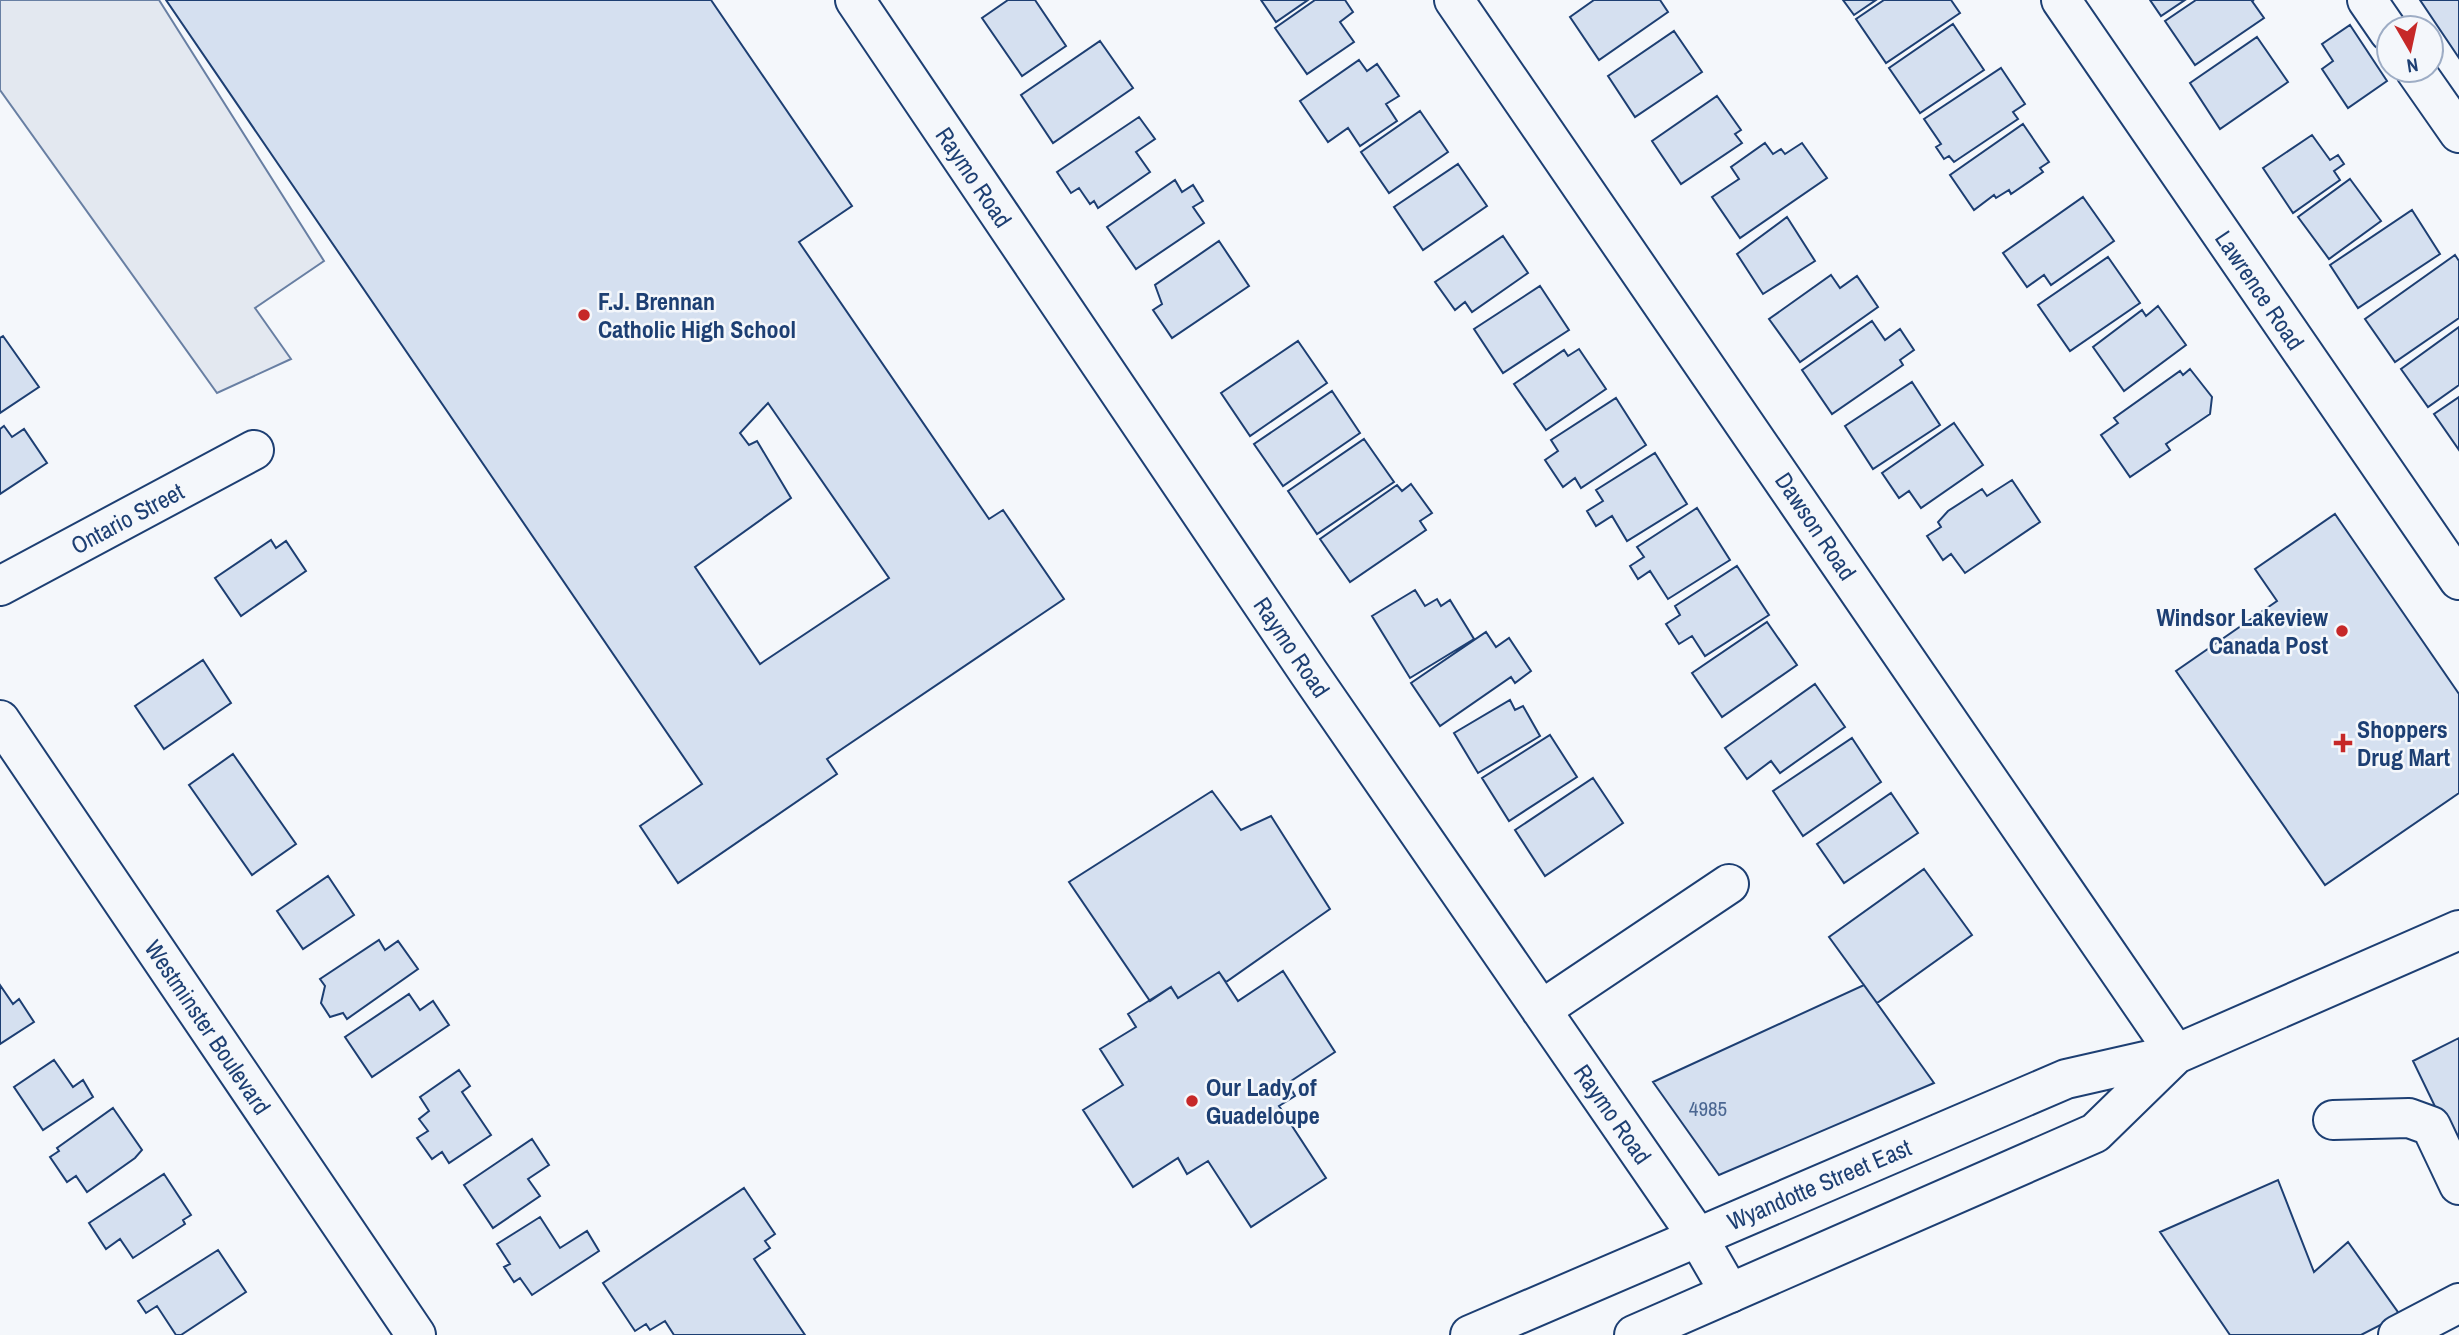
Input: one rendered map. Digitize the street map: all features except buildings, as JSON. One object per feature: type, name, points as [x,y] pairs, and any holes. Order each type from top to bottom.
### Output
[{"type":"street","name":"Dawson Road","points":[[1454,0],[2176,1054]]},
{"type":"street","name":"Lawrence Road","points":[[2061,0],[2459,580]]},
{"type":"street","name":"Raymo Road","points":[[869,5],[1309,673],[1697,1236],[1730,1293]]},
{"type":"street","points":[[2425,84],[2459,133]]},
{"type":"street","name":"Ontario Street","points":[[0,586],[254,450]]},
{"type":"street","name":"Westminster Boulevard","points":[[0,720],[416,1335]]},
{"type":"street","points":[[1541,1010],[1729,884]]},
{"type":"street","name":"Wyandotte Street East","points":[[1470,1335],[2066,1079],[2176,1054],[2459,930]]},
{"type":"street","name":"Wyandotte Street East","points":[[1634,1335],[2095,1133],[2176,1054]]},
{"type":"street","points":[[2333,1120],[2409,1118],[2431,1126],[2459,1185]]},
{"type":"street","points":[[2398,1335],[2459,1303]]},
{"type":"shaded area","points":[[0,0],[159,0],[324,261],[255,308],[291,359],[217,393],[0,90]]},
{"type":"place","name":"F.J. Brennan Catholic High School","points":[[584,315]]},
{"type":"place","name":"Windsor Lakeview Canada Post","points":[[2342,631]]},
{"type":"place","name":"Shoppers Drug Mart","points":[[2343,743]]},
{"type":"place","name":"Our Lady of Guadeloupe","points":[[1192,1101]]}]
